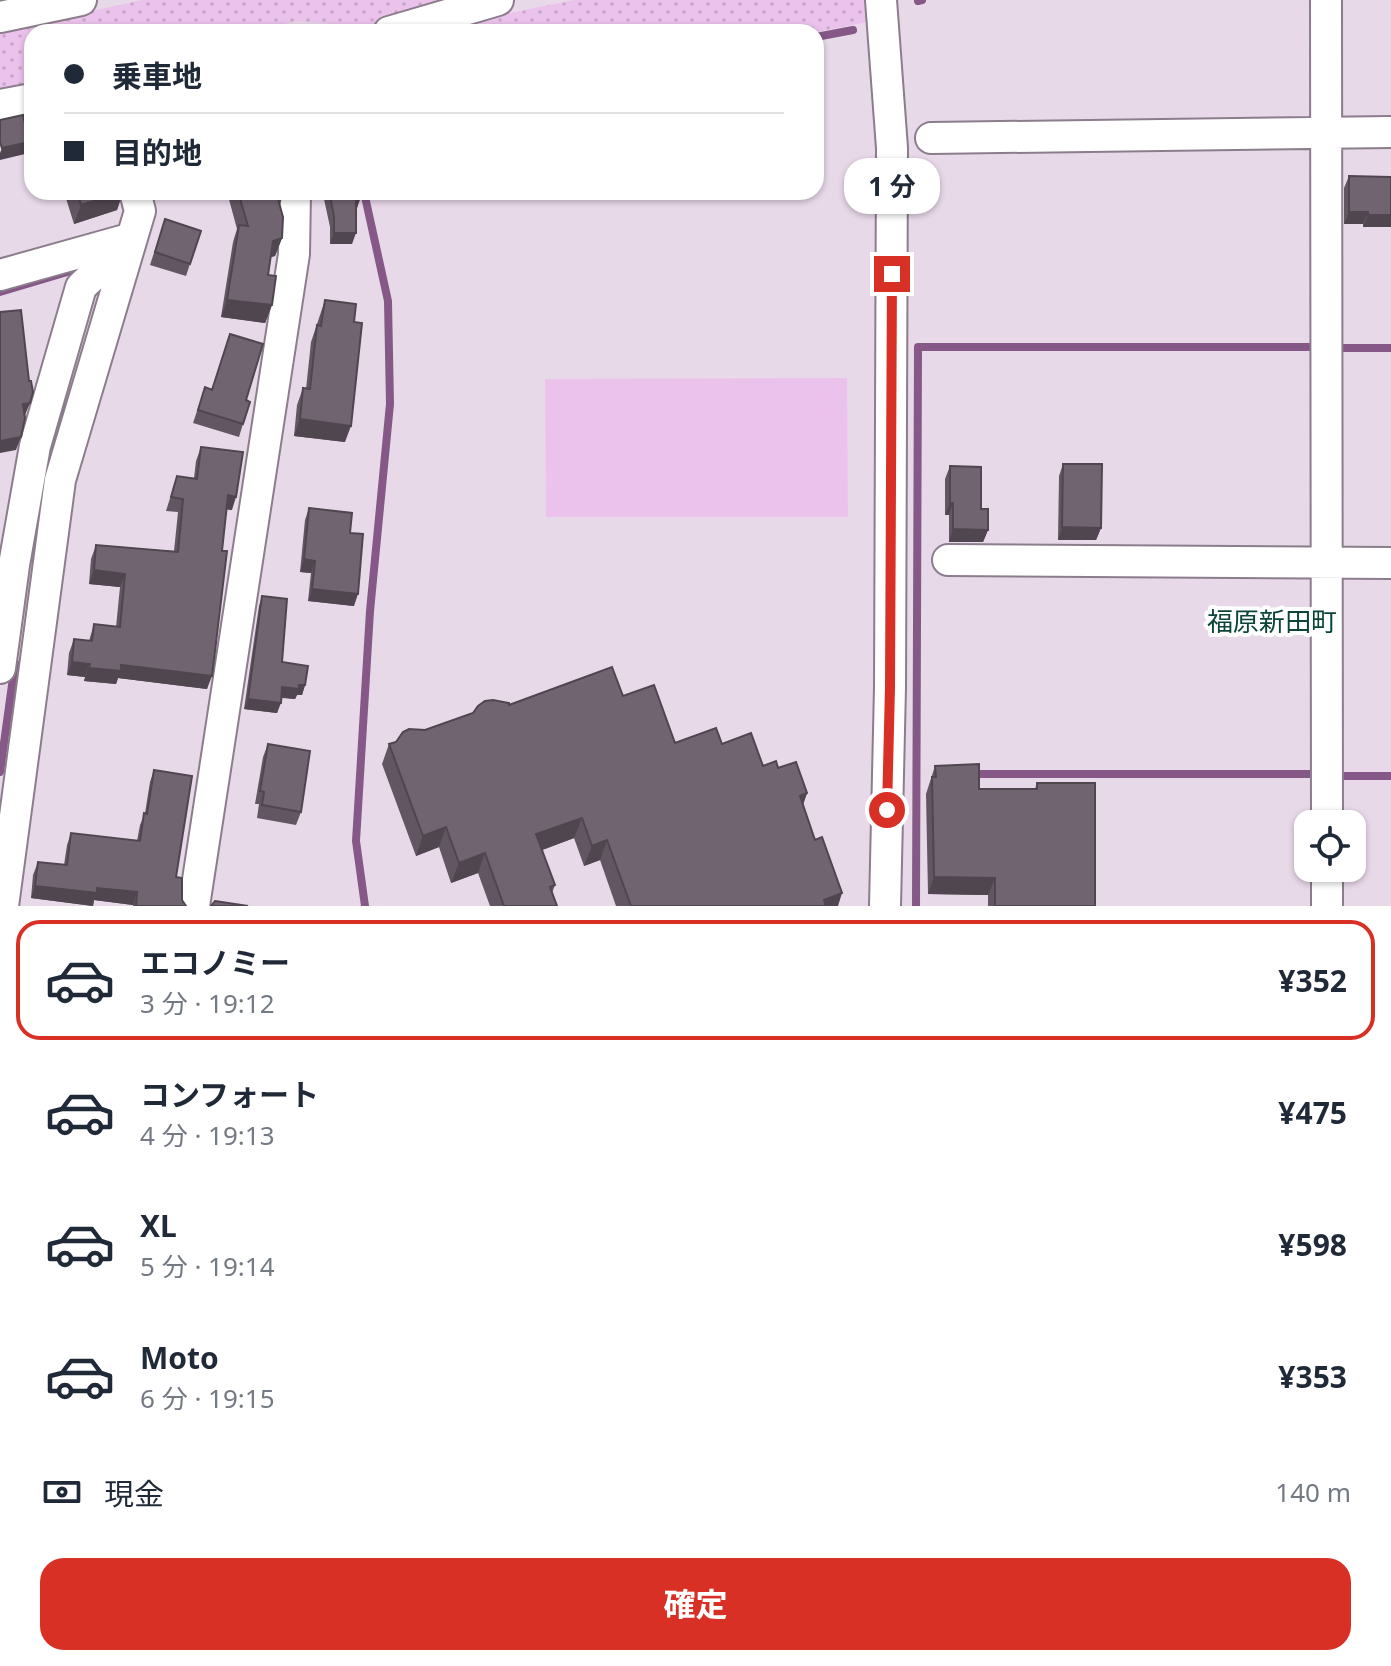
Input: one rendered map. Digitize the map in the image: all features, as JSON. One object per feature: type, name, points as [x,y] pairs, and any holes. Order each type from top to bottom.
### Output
[{"type":"street","points":[[0,17],[81,0]]},
{"type":"street","points":[[416,24],[498,0]]},
{"type":"street","points":[[881,0],[892,148],[891,672],[885,906]]},
{"type":"street","points":[[1326,0],[1327,810]]},
{"type":"street","points":[[0,105],[24,100]]},
{"type":"street","points":[[931,138],[1391,132]]},
{"type":"street","points":[[3,906],[4,868],[60,480],[140,211],[137,200]]},
{"type":"street","points":[[194,906],[294,254],[295,200]]},
{"type":"street","points":[[0,275],[131,238]]},
{"type":"street","points":[[0,668],[7,566],[35,446],[81,287],[131,238]]},
{"type":"street","points":[[948,560],[1391,563]]},
{"type":"street","points":[[7,566],[48,570]]},
{"type":"street","points":[[1327,882],[1327,906]]},
{"type":"shaded area","points":[[142,0],[472,0],[391,24],[297,21],[285,24],[32,24]]},
{"type":"shaded area","points":[[574,0],[867,0],[873,21],[824,30],[824,24],[464,24]]},
{"type":"shaded area","points":[[24,26],[24,91],[0,96],[0,31]]},
{"type":"shaded area","points":[[847,378],[848,517],[546,517],[545,379]]},
{"type":"building","points":[[23,115],[24,143],[2,148],[0,120]]},
{"type":"building","points":[[1349,176],[1391,177],[1391,215],[1349,212]]},
{"type":"building","points":[[79,200],[97,200],[81,205]]},
{"type":"building","points":[[240,200],[278,200],[283,217],[282,238],[273,241],[268,275],[276,276],[272,305],[227,300],[239,225],[248,226]]},
{"type":"building","points":[[331,200],[356,200],[356,233],[334,233]]},
{"type":"building","points":[[165,219],[201,231],[190,264],[155,252]]},
{"type":"building","points":[[325,300],[356,304],[354,322],[362,323],[351,426],[300,419],[303,388],[310,389],[317,325],[321,326]]},
{"type":"building","points":[[21,310],[33,392],[30,403],[23,404],[25,418],[21,437],[0,441],[0,312]]},
{"type":"building","points":[[230,334],[263,344],[246,400],[250,402],[243,424],[198,410],[205,387],[212,390]]},
{"type":"building","points":[[201,447],[243,452],[236,497],[228,495],[222,551],[227,551],[212,676],[121,665],[121,671],[89,668],[90,664],[72,662],[74,639],[92,641],[94,624],[120,627],[125,574],[94,570],[96,545],[178,552],[183,499],[171,497],[177,476],[197,479]]},
{"type":"building","points":[[1063,464],[1102,464],[1101,528],[1062,527]]},
{"type":"building","points":[[950,466],[981,467],[981,509],[988,509],[988,530],[953,529]]},
{"type":"building","points":[[309,508],[352,513],[350,533],[363,534],[358,594],[312,589],[315,561],[304,559]]},
{"type":"building","points":[[262,596],[287,599],[282,662],[308,666],[305,685],[299,685],[299,689],[282,687],[281,703],[248,699]]},
{"type":"building","points":[[612,667],[623,696],[654,685],[675,743],[716,728],[722,744],[751,733],[763,766],[776,761],[778,768],[796,762],[807,793],[800,796],[815,840],[822,837],[842,893],[824,900],[826,906],[631,906],[607,840],[592,846],[582,818],[536,834],[555,885],[550,887],[557,906],[504,906],[485,853],[459,863],[446,827],[423,836],[389,744],[396,742],[409,729],[425,730],[473,713],[485,701],[509,705]]},
{"type":"building","points":[[268,744],[310,751],[301,812],[262,805],[264,792],[260,791]]},
{"type":"building","points":[[979,764],[979,789],[1037,789],[1037,783],[1095,783],[1095,906],[995,906],[995,878],[934,877],[932,777],[936,777],[935,766]]},
{"type":"building","points":[[154,770],[192,776],[176,877],[182,878],[182,900],[186,906],[136,906],[137,892],[97,888],[97,893],[35,886],[38,862],[67,865],[71,833],[140,841]]},
{"type":"building","points":[[215,901],[248,906],[211,906]]},
{"type":"waterway","points":[[918,1],[922,0]]},
{"type":"waterway","points":[[824,35],[853,30]]},
{"type":"waterway","points":[[365,906],[356,841],[370,611],[390,404],[388,301],[366,200]]},
{"type":"waterway","points":[[0,292],[74,270]]},
{"type":"waterway","points":[[916,906],[918,347],[1311,347]]},
{"type":"waterway","points":[[1338,348],[1391,348]]},
{"type":"waterway","points":[[0,772],[15,663]]},
{"type":"waterway","points":[[971,774],[1310,774]]},
{"type":"waterway","points":[[1342,776],[1391,776]]},
{"type":"district","name":"福原新田町","points":[[1272,621]]},
{"type":"route","points":[[887,810],[892,274]]}]
